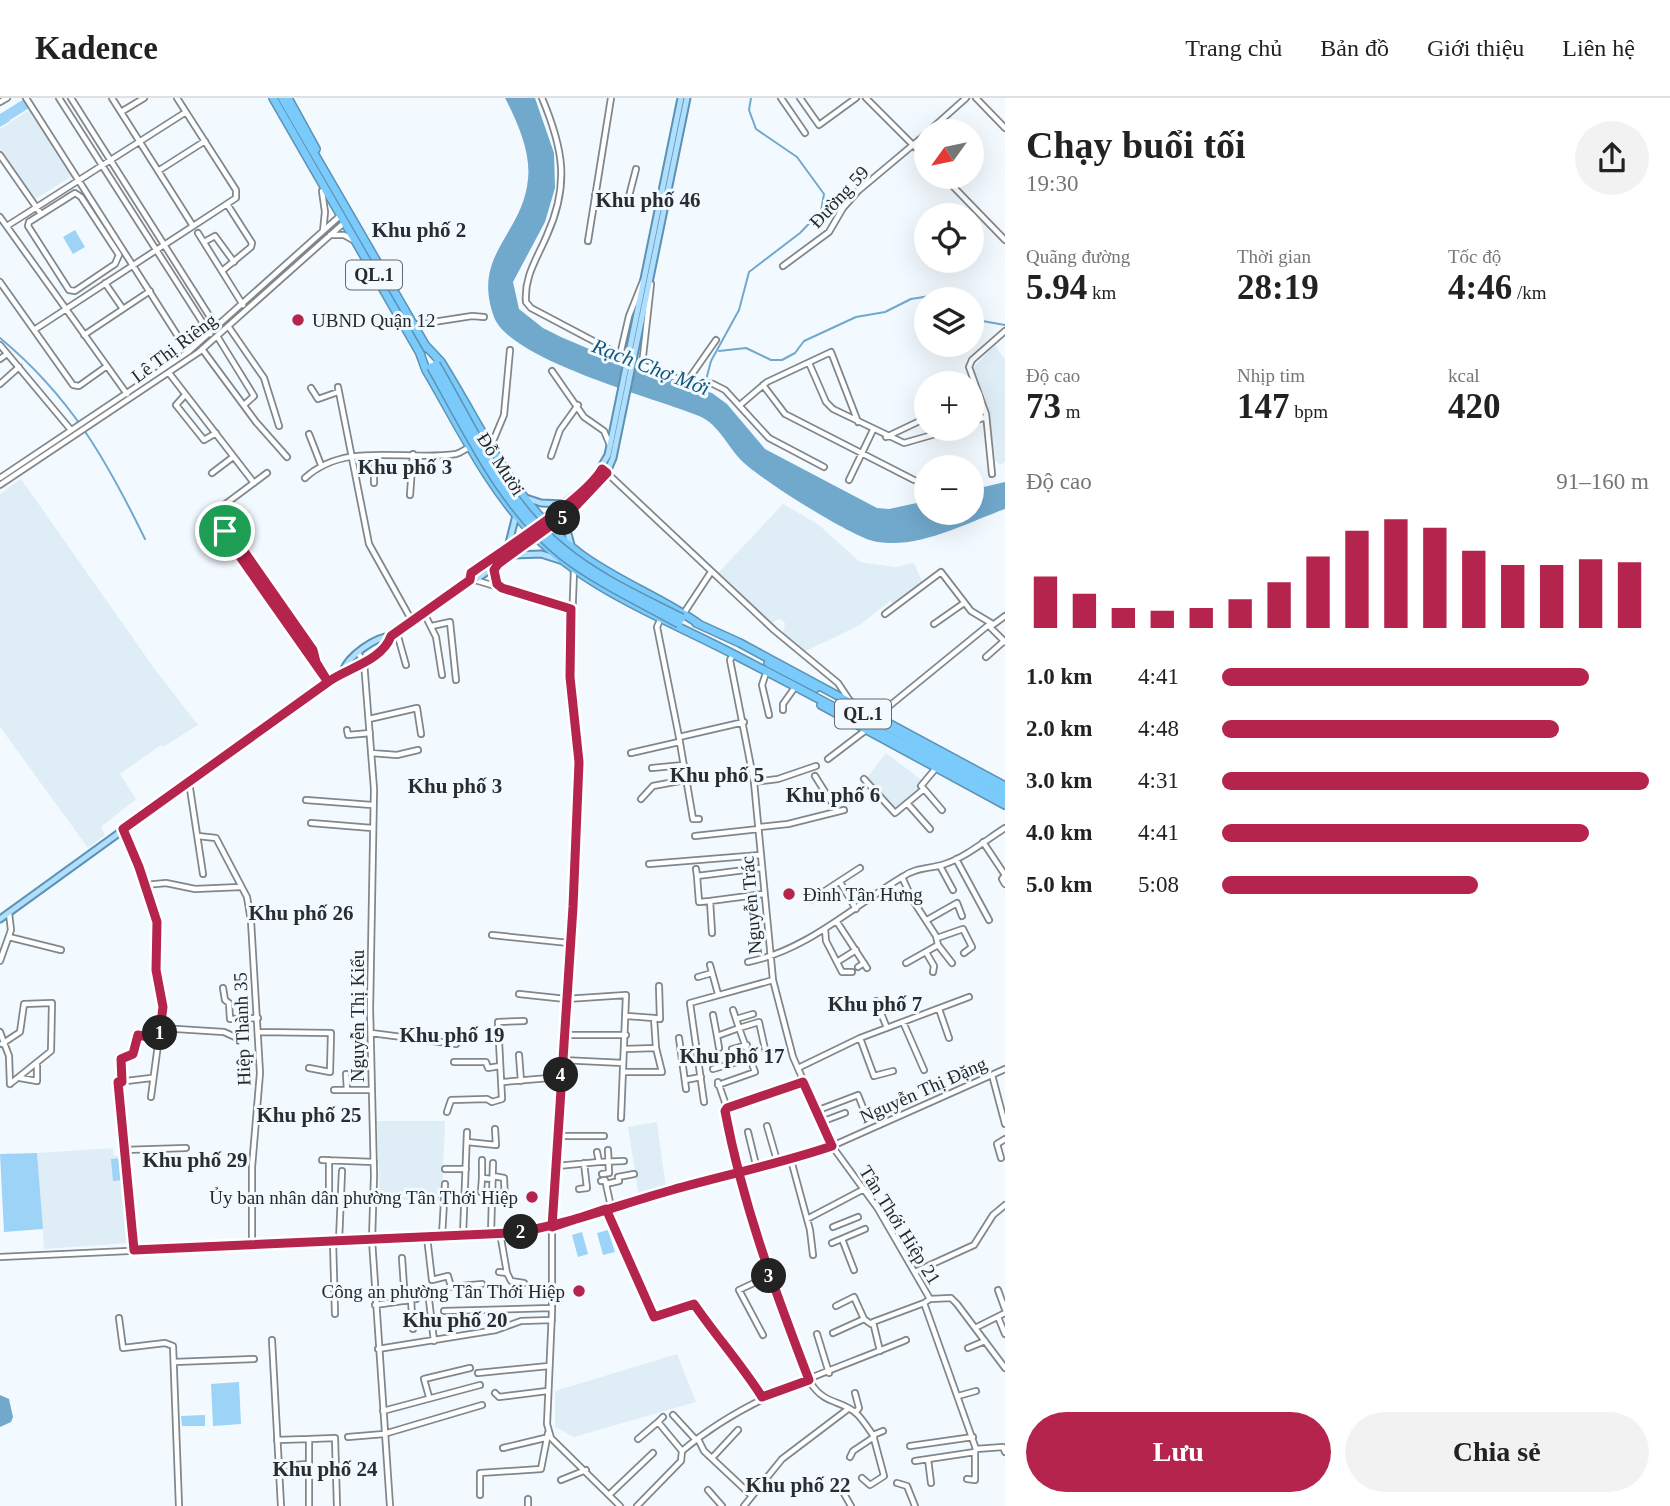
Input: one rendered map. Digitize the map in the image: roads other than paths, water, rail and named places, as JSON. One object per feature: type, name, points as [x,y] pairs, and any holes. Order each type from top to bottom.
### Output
[{"type":"highway","name":"QL.1","points":[[267,98],[322,191],[331,198]]},
{"type":"highway","name":"Đỗ Mười","points":[[273,98],[419,351],[426,370],[471,447],[518,517],[547,548],[575,570],[660,620],[733,654],[1005,799]]},
{"type":"highway","name":"Đỗ Mười","points":[[282,98],[426,346],[433,366]]},
{"type":"highway","name":"Đỗ Mười","points":[[288,98],[312,139],[323,166]]},
{"type":"highway","name":"Đỗ Mười","points":[[426,346],[441,362],[522,496],[542,520],[572,548],[682,618],[722,636],[1005,788]]},
{"type":"highway","name":"Đỗ Mười","points":[[419,351],[433,366]]},
{"type":"highway","name":"QL.1","points":[[433,366],[507,486],[540,528],[586,566],[682,618]]},
{"type":"highway","points":[[518,517],[532,509]]},
{"type":"highway","points":[[547,548],[558,536]]},
{"type":"highway","name":"Đỗ Mười","points":[[682,618],[692,634]]},
{"type":"highway","name":"Đỗ Mười","points":[[733,654],[765,676],[1005,805]]},
{"type":"highway","name":"Đỗ Mười","points":[[852,705],[877,716],[1005,788]]},
{"type":"main road","points":[[630,356],[681,98]]},
{"type":"main road","points":[[343,671],[351,671],[388,645],[394,635],[412,621],[550,528],[572,510],[613,458],[643,281],[687,98]]},
{"type":"main road","points":[[473,580],[471,573],[567,504],[605,471],[621,404]]},
{"type":"main road","points":[[522,496],[541,503],[567,504]]},
{"type":"main road","points":[[572,510],[568,530],[572,548]]},
{"type":"main road","points":[[507,546],[518,517]]},
{"type":"main road","points":[[511,555],[541,554],[560,560]]},
{"type":"main road","points":[[498,564],[494,576],[502,588]]},
{"type":"main road","points":[[0,919],[343,671],[346,662],[358,653],[382,636],[394,635]]},
{"type":"street","points":[[0,102],[7,98]]},
{"type":"street","points":[[26,98],[188,352]]},
{"type":"street","points":[[59,98],[211,334]]},
{"type":"street","points":[[71,98],[218,328]]},
{"type":"street","points":[[112,98],[193,226]]},
{"type":"street","points":[[121,113],[136,100],[144,98]]},
{"type":"street","points":[[34,330],[237,195],[177,98]]},
{"type":"street","points":[[542,98],[560,151],[562,194],[547,236],[529,272],[526,302],[531,308],[620,355],[629,316],[643,281]]},
{"type":"street","points":[[589,242],[611,98]]},
{"type":"street","points":[[782,98],[805,133]]},
{"type":"street","points":[[800,98],[819,125],[856,98]]},
{"type":"street","name":"Đường 59","points":[[943,119],[966,98]]},
{"type":"street","points":[[976,98],[1005,128]]},
{"type":"street","points":[[867,99],[913,145]]},
{"type":"street","points":[[7,226],[186,111]]},
{"type":"street","points":[[158,171],[205,141]]},
{"type":"street","name":"Đường 59","points":[[783,266],[829,232],[843,208],[858,191],[913,145]]},
{"type":"street","points":[[0,155],[41,214]]},
{"type":"street","points":[[595,195],[628,200],[636,169]]},
{"type":"street","points":[[956,189],[1005,240]]},
{"type":"street","points":[[322,191],[326,212],[323,232]]},
{"type":"street","points":[[75,193],[81,197],[119,255],[115,264],[75,290],[69,290],[28,226],[29,222],[41,214],[75,193]]},
{"type":"street","points":[[222,271],[252,243],[227,204]]},
{"type":"street","points":[[0,217],[128,396]]},
{"type":"street","name":"Lê Thị Riêng","points":[[0,478],[128,396],[188,352],[323,232],[351,217]]},
{"type":"street","name":"Lê Thị Riêng","points":[[128,396],[169,373],[202,349],[329,235],[342,220]]},
{"type":"street","points":[[198,233],[243,305]]},
{"type":"street","points":[[329,235],[344,235],[353,240]]},
{"type":"street","points":[[204,242],[215,236],[234,262]]},
{"type":"street","points":[[652,281],[642,365],[687,381],[713,384],[740,405],[769,438],[824,467]]},
{"type":"street","points":[[0,282],[74,385],[79,386],[107,366]]},
{"type":"street","points":[[105,282],[123,309]]},
{"type":"street","points":[[84,335],[150,291]]},
{"type":"street","points":[[414,325],[472,316],[484,317]]},
{"type":"street","points":[[228,326],[264,378],[279,426]]},
{"type":"street","points":[[972,371],[970,364],[1005,331]]},
{"type":"street","points":[[217,336],[254,396],[244,405]]},
{"type":"street","points":[[687,381],[716,340]]},
{"type":"street","points":[[0,345],[75,430]]},
{"type":"street","points":[[202,349],[287,457]]},
{"type":"street","points":[[491,447],[503,415],[510,351]]},
{"type":"street","points":[[740,405],[763,385],[831,352],[858,422]]},
{"type":"street","points":[[0,359],[6,354]]},
{"type":"street","points":[[808,363],[826,402],[886,437],[912,444],[920,441]]},
{"type":"street","points":[[0,384],[19,367]]},
{"type":"street","points":[[552,371],[589,422],[604,431],[610,445]]},
{"type":"street","points":[[169,373],[254,483]]},
{"type":"street","points":[[763,385],[785,414],[914,480]]},
{"type":"street","points":[[311,388],[318,399],[338,389],[354,458],[369,544],[412,621]]},
{"type":"street","points":[[185,395],[176,405],[197,435],[204,440],[216,433]]},
{"type":"street","points":[[551,456],[560,430],[578,405]]},
{"type":"street","points":[[984,410],[992,474]]},
{"type":"street","points":[[886,437],[914,424]]},
{"type":"street","name":"Lê Thị Riêng","points":[[0,485],[75,430]]},
{"type":"street","points":[[849,480],[873,430]]},
{"type":"street","points":[[309,434],[321,465]]},
{"type":"street","points":[[305,478],[321,465],[354,458],[459,454],[471,447]]},
{"type":"street","points":[[410,495],[413,454]]},
{"type":"street","points":[[212,473],[233,456]]},
{"type":"street","points":[[374,456],[374,483]]},
{"type":"street","points":[[605,471],[711,572],[838,683],[852,705]]},
{"type":"street","points":[[267,473],[212,514],[265,586],[328,682]]},
{"type":"street","points":[[480,1495],[480,1473],[541,1469],[547,1436],[552,1320],[552,1227],[579,762],[570,677],[571,609],[575,570]]},
{"type":"street","points":[[682,618],[711,572]]},
{"type":"street","points":[[885,614],[941,572],[971,611],[991,623],[990,626],[1004,642],[986,657]]},
{"type":"street","points":[[473,580],[571,609]]},
{"type":"street","points":[[934,624],[964,603]]},
{"type":"street","points":[[424,613],[432,626],[442,675]]},
{"type":"street","points":[[877,716],[1005,616]]},
{"type":"street","points":[[660,620],[657,627],[685,780],[693,819],[699,819]]},
{"type":"street","points":[[432,626],[450,622],[456,680]]},
{"type":"street","points":[[394,635],[406,665]]},
{"type":"street","name":"Nguyễn Thị Kiểu","points":[[358,653],[364,662],[371,752],[374,1162],[372,1240],[390,1506]]},
{"type":"street","name":"Nguyễn Trác","points":[[733,654],[730,660],[754,782],[773,980],[798,1068],[832,1146]]},
{"type":"street","points":[[765,676],[762,685],[769,715]]},
{"type":"street","points":[[783,710],[783,704],[793,691]]},
{"type":"street","points":[[369,719],[417,708],[421,734]]},
{"type":"street","points":[[631,753],[744,722]]},
{"type":"street","points":[[347,730],[348,735],[370,733]]},
{"type":"street","points":[[828,759],[866,730]]},
{"type":"street","points":[[371,752],[397,755],[418,750]]},
{"type":"street","points":[[652,768],[683,765]]},
{"type":"street","points":[[754,782],[778,779],[816,766]]},
{"type":"street","points":[[936,768],[920,786],[943,810]]},
{"type":"street","points":[[815,776],[836,811]]},
{"type":"street","points":[[864,779],[895,813],[923,789]]},
{"type":"street","points":[[641,799],[653,786],[685,780]]},
{"type":"street","points":[[190,782],[203,874]]},
{"type":"street","points":[[306,800],[372,805]]},
{"type":"street","points":[[907,803],[930,829]]},
{"type":"street","points":[[695,836],[788,824],[844,810]]},
{"type":"street","points":[[312,823],[372,828]]},
{"type":"street","points":[[748,962],[769,958],[825,929],[902,877],[920,867],[940,866],[956,859],[1005,828]]},
{"type":"street","points":[[123,829],[157,922],[156,970],[163,1007],[151,1097]]},
{"type":"street","name":"Hiệp Thành 35","points":[[198,836],[216,838],[247,897],[251,921],[260,1087],[252,1167],[252,1244]]},
{"type":"street","points":[[983,842],[1005,875],[1002,880],[1005,884]]},
{"type":"street","points":[[649,864],[760,855]]},
{"type":"street","points":[[956,859],[989,920]]},
{"type":"street","points":[[940,866],[953,890]]},
{"type":"street","points":[[697,876],[761,868]]},
{"type":"street","points":[[811,900],[860,868]]},
{"type":"street","points":[[696,869],[699,902],[763,894]]},
{"type":"street","points":[[902,877],[912,899],[937,938],[938,945],[952,963]]},
{"type":"street","points":[[840,882],[856,909]]},
{"type":"street","points":[[145,885],[166,883],[195,889],[240,887]]},
{"type":"street","points":[[710,901],[712,933]]},
{"type":"street","points":[[927,920],[957,903],[962,916]]},
{"type":"street","points":[[0,961],[9,937],[9,913]]},
{"type":"street","points":[[837,922],[866,965],[858,967]]},
{"type":"street","points":[[825,929],[826,941],[837,962],[845,974],[852,972]]},
{"type":"street","points":[[937,938],[963,929],[972,947],[964,954]]},
{"type":"street","points":[[492,935],[569,943]]},
{"type":"street","points":[[9,937],[61,950]]},
{"type":"street","points":[[906,963],[927,954],[938,945]]},
{"type":"street","points":[[837,962],[856,950]]},
{"type":"street","points":[[927,954],[934,966],[933,972]]},
{"type":"street","points":[[710,965],[718,994]]},
{"type":"street","points":[[698,977],[712,974]]},
{"type":"street","points":[[704,1102],[690,1003],[773,980]]},
{"type":"street","points":[[627,1016],[660,1019],[659,986]]},
{"type":"street","points":[[223,988],[225,1000],[229,1003],[230,1019],[258,1018]]},
{"type":"street","points":[[519,994],[566,999],[626,995],[621,1118]]},
{"type":"street","points":[[798,1068],[860,1038],[969,997]]},
{"type":"street","points":[[876,1001],[887,1028]]},
{"type":"street","points":[[0,1032],[3,1052],[10,1084],[51,1051],[52,1003],[24,1004],[20,1032],[2,1044]]},
{"type":"street","points":[[939,1009],[949,1038]]},
{"type":"street","points":[[733,1010],[755,1072],[718,1083],[727,1108],[737,1173],[769,1276],[809,1380],[823,1398],[856,1412],[873,1436],[884,1476],[870,1485],[862,1478]]},
{"type":"street","points":[[736,1019],[752,1014]]},
{"type":"street","points":[[713,1015],[719,1048]]},
{"type":"street","points":[[623,1072],[662,1072],[656,1048],[654,1018]]},
{"type":"street","points":[[447,1112],[451,1100],[487,1099],[492,1102],[502,1099],[499,1021],[524,1021]]},
{"type":"street","points":[[717,1036],[760,1022],[765,1049]]},
{"type":"street","points":[[902,1022],[924,1070]]},
{"type":"street","points":[[162,1028],[225,1032],[235,1037]]},
{"type":"street","points":[[258,1032],[331,1033],[330,1072],[309,1068]]},
{"type":"street","points":[[371,1033],[456,1044]]},
{"type":"street","points":[[122,1082],[121,1059],[133,1054],[138,1035],[159,1039]]},
{"type":"street","points":[[564,1035],[626,1035]]},
{"type":"street","points":[[678,1038],[686,1090]]},
{"type":"street","points":[[860,1038],[874,1076],[893,1071]]},
{"type":"street","points":[[732,1049],[747,1045]]},
{"type":"street","points":[[625,1049],[656,1048]]},
{"type":"street","points":[[519,1055],[521,1081]]},
{"type":"street","points":[[713,1069],[751,1058]]},
{"type":"street","points":[[562,1059],[624,1063]]},
{"type":"street","points":[[454,1062],[486,1062],[488,1068],[500,1066]]},
{"type":"street","points":[[19,1078],[37,1081],[37,1064]]},
{"type":"street","name":"Nguyễn Thị Đặng","points":[[372,1240],[500,1233],[552,1227],[609,1208],[778,1164],[832,1146],[1005,1069]]},
{"type":"street","points":[[346,1074],[347,1090]]},
{"type":"street","points":[[992,1075],[1005,1124]]},
{"type":"street","points":[[503,1082],[561,1077]]},
{"type":"street","points":[[684,1080],[701,1077]]},
{"type":"street","points":[[134,1250],[118,1082],[152,1078]]},
{"type":"street","points":[[727,1108],[803,1082]]},
{"type":"street","points":[[334,1090],[372,1090]]},
{"type":"street","points":[[816,1111],[858,1095],[864,1110]]},
{"type":"street","points":[[821,1122],[845,1113]]},
{"type":"street","points":[[766,1126],[778,1164]]},
{"type":"street","points":[[467,1142],[496,1144],[495,1129]]},
{"type":"street","points":[[463,1235],[467,1132]]},
{"type":"street","points":[[748,1132],[757,1169]]},
{"type":"street","points":[[559,1136],[604,1136]]},
{"type":"street","points":[[1001,1158],[997,1144],[1005,1139]]},
{"type":"street","name":"Tân Thới Hiệp 21","points":[[832,1146],[864,1189],[917,1271],[930,1299],[951,1298],[1005,1368]]},
{"type":"street","points":[[124,1150],[186,1148]]},
{"type":"street","points":[[601,1174],[608,1173],[608,1150]]},
{"type":"street","points":[[597,1152],[598,1162]]},
{"type":"street","points":[[322,1160],[374,1162]]},
{"type":"street","points":[[329,1160],[329,1197]]},
{"type":"street","points":[[481,1192],[482,1160]]},
{"type":"street","points":[[557,1166],[624,1160]]},
{"type":"street","points":[[791,1160],[807,1219],[813,1255]]},
{"type":"street","points":[[491,1233],[493,1163]]},
{"type":"street","points":[[579,1189],[587,1188],[584,1163]]},
{"type":"street","points":[[445,1169],[466,1169]]},
{"type":"street","points":[[335,1314],[336,1241],[342,1171]]},
{"type":"street","points":[[634,1174],[618,1177],[619,1181],[604,1182],[609,1208],[654,1317],[694,1304],[713,1335],[736,1358],[762,1397]]},
{"type":"street","points":[[482,1178],[504,1178],[505,1201]]},
{"type":"street","points":[[442,1236],[445,1184]]},
{"type":"street","points":[[807,1219],[864,1189]]},
{"type":"street","points":[[917,1271],[974,1245],[993,1214],[1005,1205]]},
{"type":"street","points":[[833,1227],[858,1217]]},
{"type":"street","points":[[832,1243],[865,1230]]},
{"type":"street","points":[[500,1233],[507,1273],[511,1281],[524,1283]]},
{"type":"street","points":[[427,1237],[432,1280],[448,1276],[451,1287],[482,1284]]},
{"type":"street","points":[[842,1239],[854,1270]]},
{"type":"street","points":[[0,1257],[372,1240]]},
{"type":"street","points":[[402,1258],[413,1329]]},
{"type":"street","points":[[499,1272],[507,1273]]},
{"type":"street","points":[[763,1335],[739,1290],[769,1276]]},
{"type":"street","points":[[975,1328],[1005,1311],[998,1290]]},
{"type":"street","points":[[836,1306],[854,1297],[864,1319],[871,1324],[880,1351]]},
{"type":"street","points":[[871,1324],[930,1299]]},
{"type":"street","points":[[375,1305],[410,1300]]},
{"type":"street","points":[[429,1300],[434,1341]]},
{"type":"street","points":[[925,1303],[973,1437],[976,1451],[975,1480],[967,1479]]},
{"type":"street","points":[[444,1311],[552,1308]]},
{"type":"street","points":[[998,1317],[1005,1334]]},
{"type":"street","points":[[119,1318],[122,1348],[165,1343],[173,1346],[179,1506]]},
{"type":"street","points":[[833,1333],[864,1319]]},
{"type":"street","points":[[378,1349],[496,1330],[522,1321],[552,1320]]},
{"type":"street","points":[[817,1334],[829,1373]]},
{"type":"street","points":[[271,1340],[281,1506]]},
{"type":"street","points":[[637,1506],[681,1461],[682,1451],[762,1397],[829,1373],[906,1340]]},
{"type":"street","points":[[968,1348],[985,1341]]},
{"type":"street","points":[[998,1359],[1005,1357]]},
{"type":"street","points":[[174,1362],[254,1359]]},
{"type":"street","points":[[478,1373],[549,1366]]},
{"type":"street","points":[[429,1397],[424,1379],[470,1368]]},
{"type":"street","points":[[383,1411],[480,1385]]},
{"type":"street","points":[[495,1393],[499,1397],[547,1391]]},
{"type":"street","points":[[958,1396],[976,1391]]},
{"type":"street","points":[[855,1394],[859,1408],[856,1412]]},
{"type":"street","points":[[348,1437],[384,1434],[482,1405]]},
{"type":"street","points":[[744,1506],[782,1459],[848,1409]]},
{"type":"street","points":[[673,1415],[697,1439],[699,1445],[752,1496]]},
{"type":"street","points":[[638,1439],[663,1417]]},
{"type":"street","points":[[657,1422],[682,1451]]},
{"type":"street","points":[[712,1458],[738,1430]]},
{"type":"street","points":[[850,1457],[853,1451],[883,1431]]},
{"type":"street","points":[[503,1448],[547,1436]]},
{"type":"street","points":[[547,1436],[586,1470],[620,1506]]},
{"type":"street","points":[[910,1447],[973,1437]]},
{"type":"street","points":[[309,1438],[309,1506]]},
{"type":"street","points":[[277,1440],[335,1438],[337,1506]]},
{"type":"street","points":[[915,1461],[1004,1449]]},
{"type":"street","points":[[610,1494],[653,1453]]},
{"type":"street","points":[[928,1459],[931,1483]]},
{"type":"street","points":[[278,1466],[308,1464]]},
{"type":"street","points":[[561,1480],[586,1470]]},
{"type":"street","points":[[897,1483],[907,1486],[915,1506]]},
{"type":"street","points":[[708,1490],[722,1506]]},
{"type":"street","points":[[843,1492],[851,1506]]},
{"type":"street","points":[[528,1499],[528,1506]]},
{"type":"waterway","name":"Rạch Chợ Mới","points":[[706,380],[711,361],[739,310],[749,272],[800,233],[821,211],[824,194],[797,157],[756,129],[749,110],[751,98]]},
{"type":"waterway","points":[[719,351],[746,348],[771,360],[782,360],[795,353],[804,341],[856,317],[885,312],[914,299]]},
{"type":"waterway","points":[[984,321],[1005,325]]},
{"type":"waterway","points":[[0,338],[47,383],[84,430],[116,482],[145,539]]},
{"type":"place","name":"UBND Quận 12","points":[[298,320]]},
{"type":"place","name":"Đình Tân Hưng","points":[[789,894]]},
{"type":"place","name":"Ủy ban nhân dân phường Tân Thới Hiệp","points":[[532,1197]]},
{"type":"place","name":"Công an phường Tân Thới Hiệp","points":[[579,1291]]},
{"type":"district","name":"Khu phố 46","points":[[648,200]]},
{"type":"district","name":"Khu phố 2","points":[[419,230]]},
{"type":"district","name":"Khu phố 3","points":[[405,467]]},
{"type":"district","name":"Khu phố 5","points":[[717,775]]},
{"type":"district","name":"Khu phố 3","points":[[455,786]]},
{"type":"district","name":"Khu phố 6","points":[[833,795]]},
{"type":"district","name":"Khu phố 26","points":[[301,913]]},
{"type":"district","name":"Khu phố 7","points":[[875,1004]]},
{"type":"district","name":"Khu phố 19","points":[[452,1035]]},
{"type":"district","name":"Khu phố 17","points":[[732,1056]]},
{"type":"district","name":"Khu phố 25","points":[[309,1115]]},
{"type":"district","name":"Khu phố 29","points":[[195,1160]]},
{"type":"district","name":"Khu phố 20","points":[[455,1320]]},
{"type":"district","name":"Khu phố 24","points":[[325,1469]]},
{"type":"district","name":"Khu phố 22","points":[[798,1485]]}]
